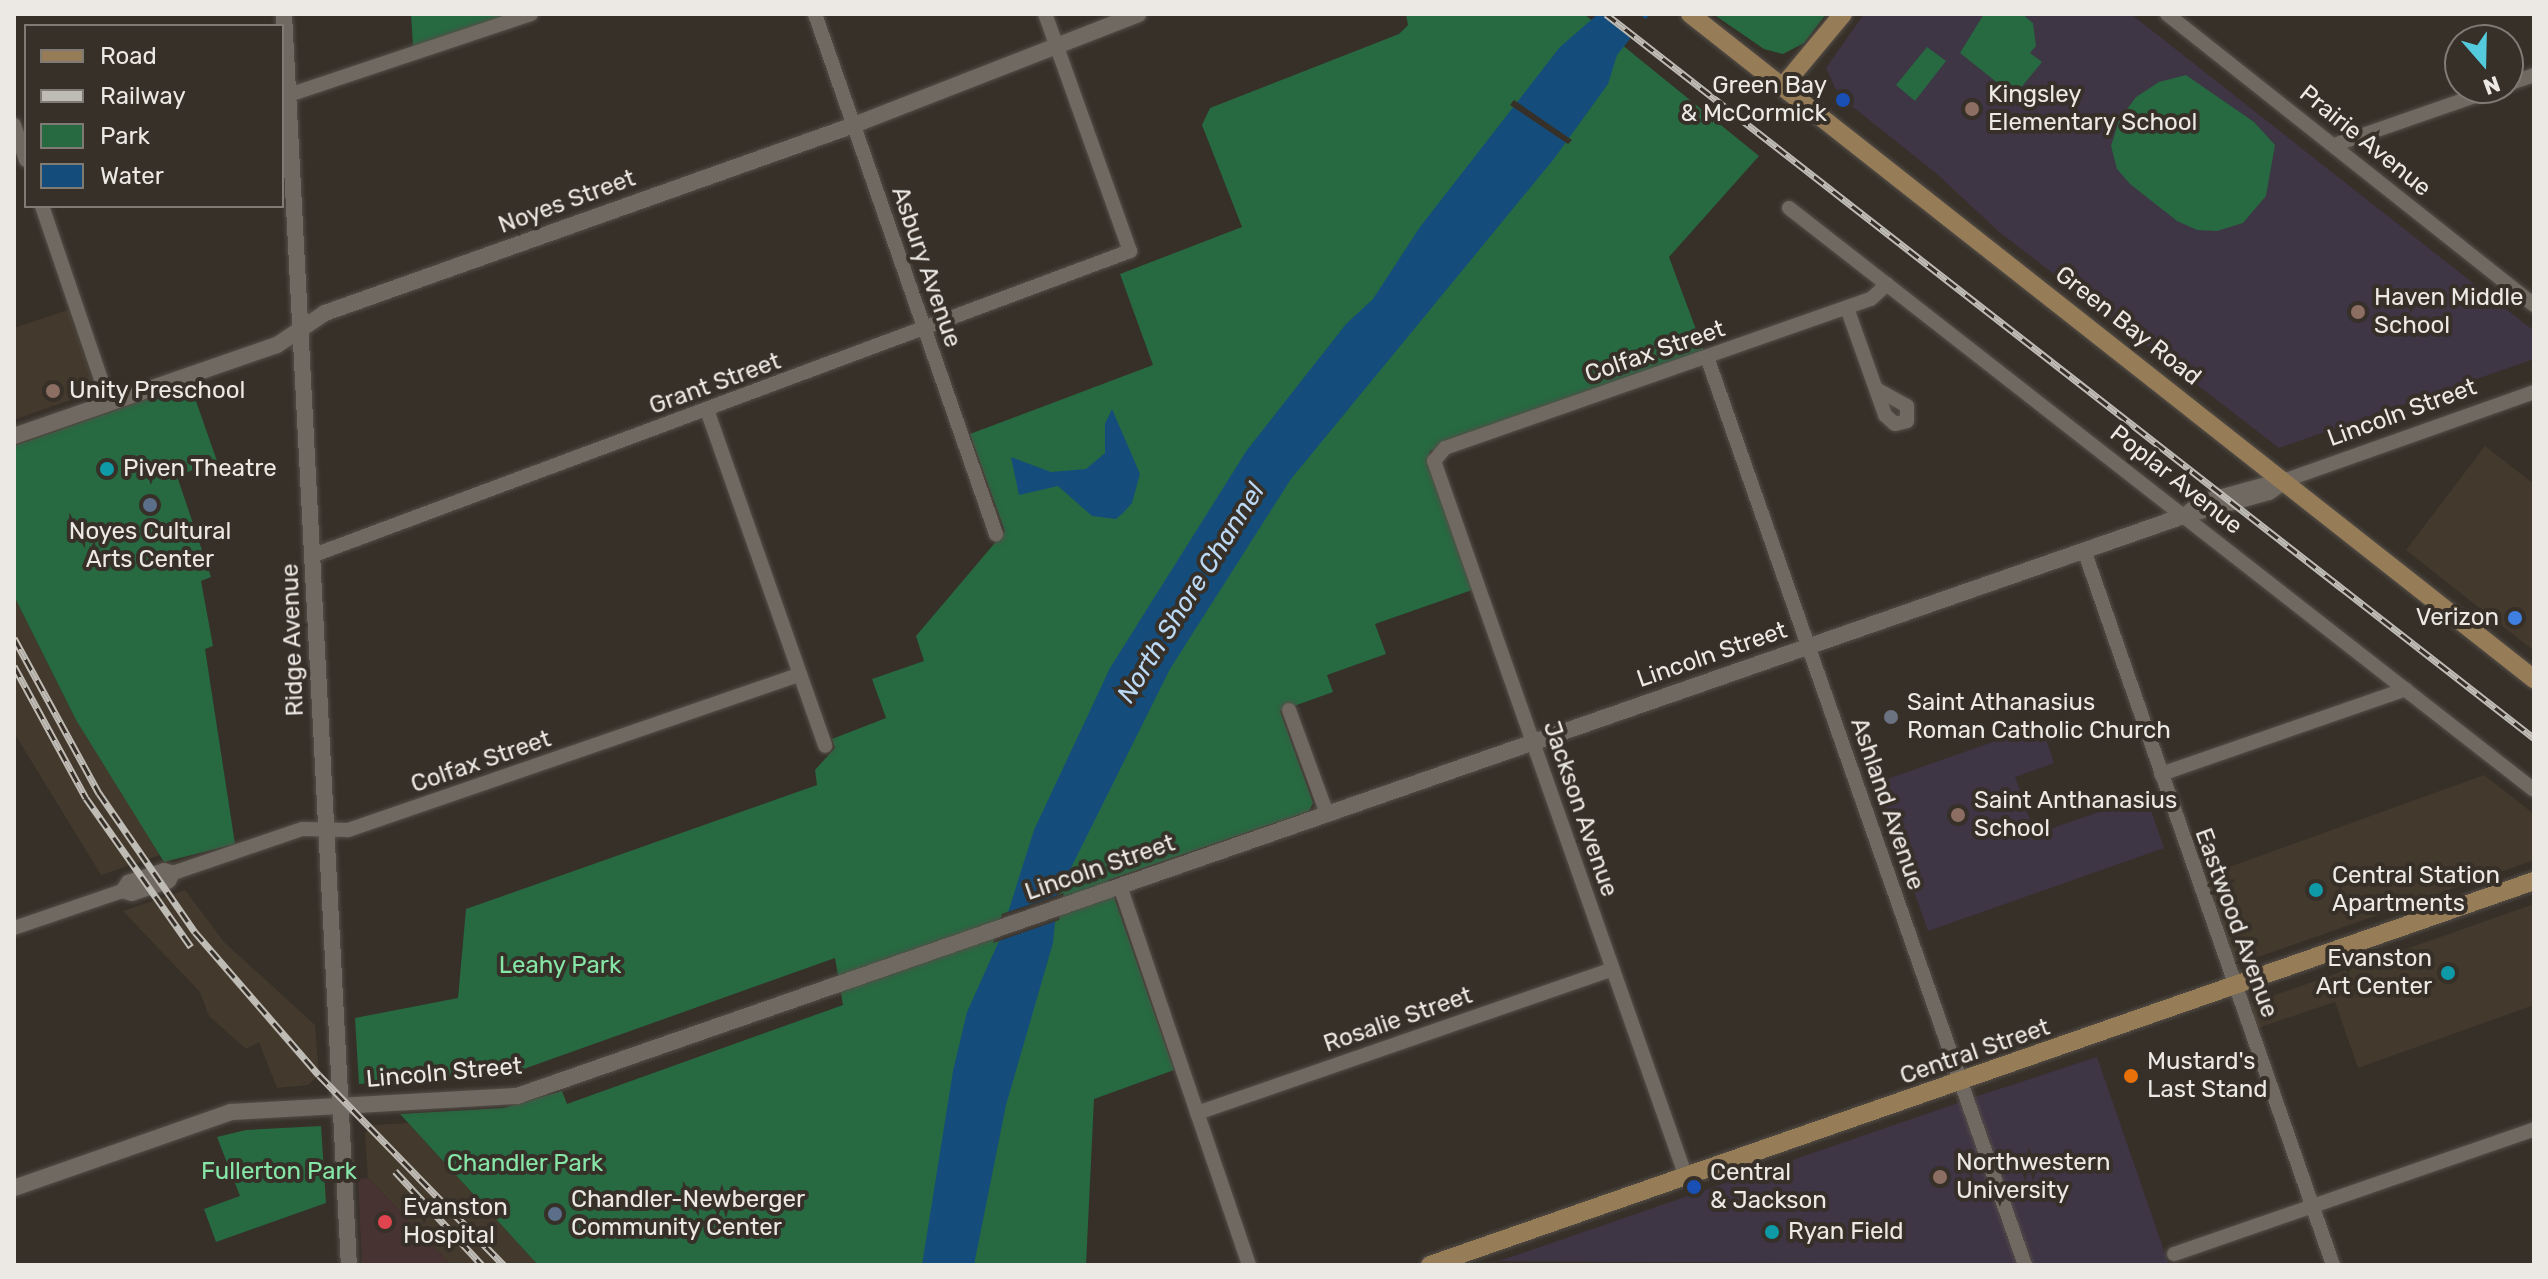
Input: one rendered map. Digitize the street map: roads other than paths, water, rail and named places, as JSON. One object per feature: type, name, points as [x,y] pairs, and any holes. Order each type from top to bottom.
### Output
[{"type":"main road","name":"Green Bay Road","points":[[1690,14],[2286,480],[2534,679]]},
{"type":"main road","points":[[1783,86],[1843,14]]},
{"type":"main road","name":"Central Street","points":[[1430,1265],[2534,881]]},
{"type":"street","name":"Ridge Avenue","points":[[284,14],[349,1265]]},
{"type":"street","points":[[289,95],[531,14]]},
{"type":"street","name":"Asbury Avenue","points":[[815,14],[996,534]]},
{"type":"street","points":[[1045,14],[1056,46]]},
{"type":"street","name":"Noyes Street","points":[[14,436],[277,345],[325,313],[854,125],[1138,14]]},
{"type":"street","name":"Prairie Avenue","points":[[2167,14],[2337,144],[2534,305]]},
{"type":"street","name":"Grant Street","points":[[314,555],[925,330],[1130,251],[1056,46]]},
{"type":"street","points":[[2337,144],[2452,104]]},
{"type":"street","points":[[14,125],[24,154]]},
{"type":"street","points":[[43,208],[109,403]]},
{"type":"street","name":"Poplar Avenue","points":[[1789,208],[2186,515],[2534,790]]},
{"type":"street","name":"Colfax Street","points":[[1436,456],[1871,299],[1887,284]]},
{"type":"street","points":[[1847,308],[1876,389]]},
{"type":"street","name":"Ashland Avenue","points":[[1707,357],[2025,1265]]},
{"type":"street","name":"Lincoln Street","points":[[14,1188],[220,1115],[517,1096],[2084,550],[2186,515],[2256,496],[2286,480],[2534,392]]},
{"type":"street","points":[[707,410],[825,746]]},
{"type":"street","name":"Jackson Avenue","points":[[1436,456],[1686,1177]]},
{"type":"street","name":"Eastwood Avenue","points":[[2084,550],[2333,1265]]},
{"type":"street","name":"Colfax Street","points":[[14,928],[122,891],[128,882],[164,870],[173,873],[302,829],[348,830],[800,674]]},
{"type":"street","points":[[2161,774],[2406,689]]},
{"type":"street","points":[[1289,710],[1327,814]]},
{"type":"street","points":[[1120,886],[1249,1265]]},
{"type":"street","name":"Rosalie Street","points":[[1197,1113],[1612,969]]},
{"type":"street","points":[[2174,1254],[2534,1129]]},
{"type":"water","name":"North Shore Channel","points":[[1598,14],[1650,14],[1617,55],[1608,84],[1553,160],[1291,479],[1170,669],[1058,894],[1053,943],[1006,1105],[974,1265],[922,1265],[953,1071],[967,1012],[999,941],[1034,830],[1110,668],[1247,450],[1346,324],[1373,299],[1420,227],[1560,47]]},
{"type":"water","points":[[1112,409],[1140,474],[1132,503],[1123,513],[1116,519],[1092,516],[1058,486],[1019,495],[1011,457],[1051,472],[1086,469],[1105,453],[1105,424]]},
{"type":"railway","points":[[1606,14],[2534,738]]},
{"type":"railway","points":[[14,638],[99,793],[195,932],[319,1075],[504,1265]]},
{"type":"railway","points":[[14,666],[86,798],[191,947]]},
{"type":"railway","points":[[395,1171],[482,1265]]},
{"type":"place","name":"Green Bay & McCormick","points":[[1843,100]]},
{"type":"place","name":"Kingsley Elementary School","points":[[1972,109]]},
{"type":"place","name":"Haven Middle School","points":[[2358,312]]},
{"type":"place","name":"Unity Preschool","points":[[53,391]]},
{"type":"place","name":"Piven Theatre","points":[[107,469]]},
{"type":"place","name":"Noyes Cultural Arts Center","points":[[150,505]]},
{"type":"place","name":"Verizon","points":[[2515,618]]},
{"type":"place","name":"Saint Athanasius Roman Catholic Church","points":[[1891,717]]},
{"type":"place","name":"Saint Anthanasius School","points":[[1958,815]]},
{"type":"place","name":"Central Station Apartments","points":[[2316,890]]},
{"type":"place","name":"Evanston Art Center","points":[[2448,973]]},
{"type":"place","name":"Mustard's Last Stand","points":[[2131,1076]]},
{"type":"place","name":"Northwestern University","points":[[1940,1177]]},
{"type":"place","name":"Central & Jackson","points":[[1694,1187]]},
{"type":"place","name":"Chandler-Newberger Community Center","points":[[555,1214]]},
{"type":"place","name":"Evanston Hospital","points":[[385,1222]]},
{"type":"place","name":"Ryan Field","points":[[1772,1232]]},
{"type":"park label","name":"Leahy Park","points":[[560,966]]},
{"type":"park label","name":"Chandler Park","points":[[525,1164]]},
{"type":"park label","name":"Fullerton Park","points":[[279,1172]]}]
